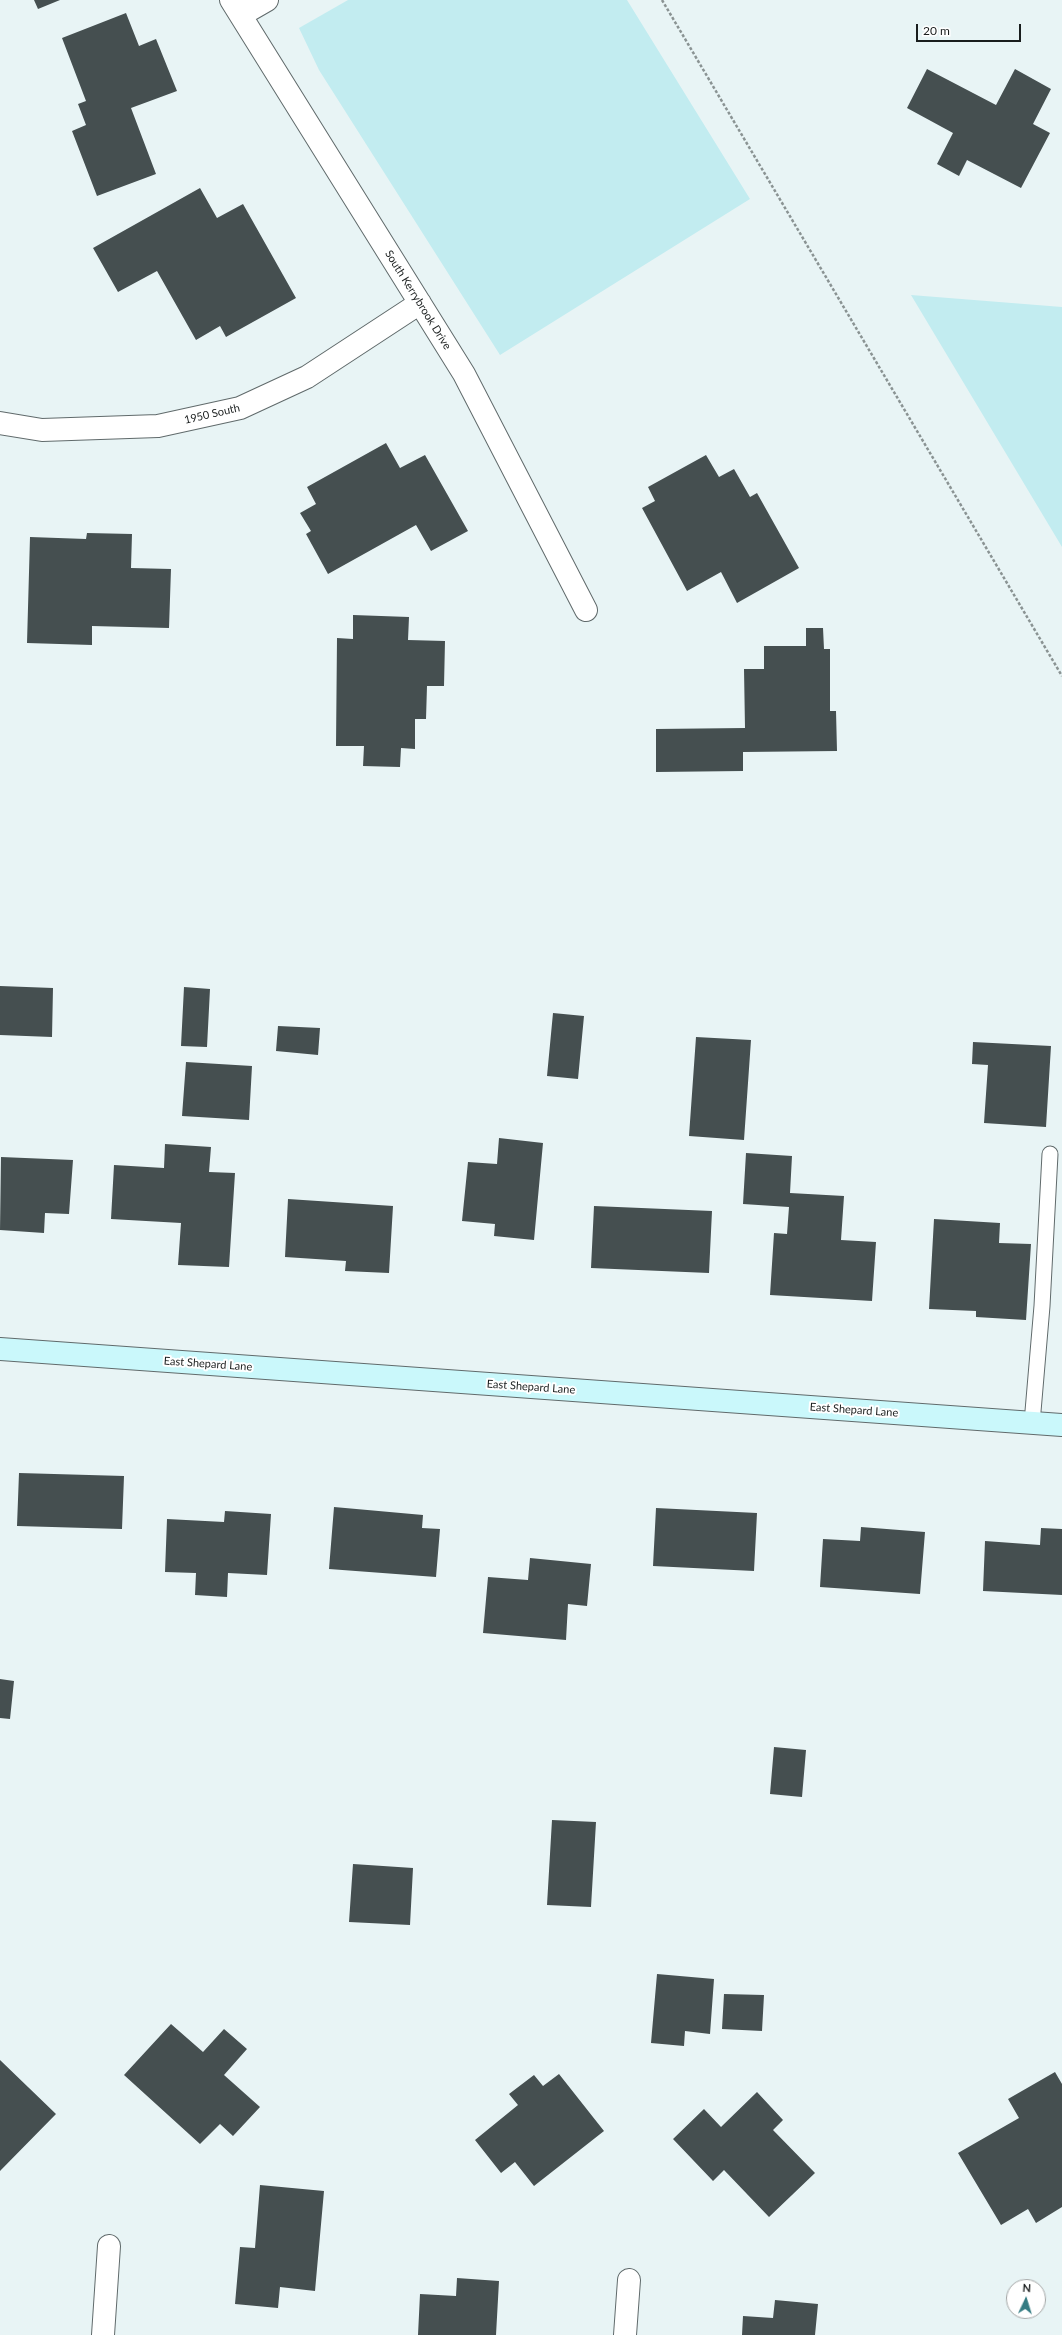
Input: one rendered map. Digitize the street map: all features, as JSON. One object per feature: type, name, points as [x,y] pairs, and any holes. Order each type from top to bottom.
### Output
[{"type":"street","points":[[236,8],[267,0]]},
{"type":"street","name":"South Kerrybrook Drive","points":[[236,8],[464,374],[586,610]]},
{"type":"street","name":"1950 South","points":[[0,423],[42,430],[158,426],[240,408],[307,377],[420,303]]},
{"type":"street","name":"East Shepard Lane","points":[[0,1349],[1062,1425]]},
{"type":"street","points":[[103,2335],[109,2246]]},
{"type":"street","points":[[625,2335],[629,2280]]},
{"type":"lane","points":[[1032,1423],[1042,1306],[1050,1154]]},
{"type":"path","points":[[662,0],[1062,676]]},
{"type":"shaded area","points":[[348,0],[627,0],[750,199],[500,355],[319,70],[299,28]]},
{"type":"shaded area","points":[[911,295],[1062,307],[1062,547]]},
{"type":"building","points":[[34,0],[60,0],[38,9]]},
{"type":"building","points":[[126,13],[139,46],[156,39],[177,91],[131,108],[156,174],[97,196],[72,131],[86,125],[78,104],[86,101],[62,38]]},
{"type":"building","points":[[927,69],[996,105],[1015,69],[1051,89],[1033,124],[1050,133],[1021,188],[967,160],[959,176],[937,164],[953,133],[907,108]]},
{"type":"building","points":[[200,188],[217,218],[243,204],[296,298],[226,337],[220,326],[196,340],[157,271],[118,292],[93,248]]},
{"type":"building","points":[[386,443],[400,468],[425,455],[468,531],[431,551],[416,525],[328,574],[306,534],[311,531],[300,513],[316,504],[307,487]]},
{"type":"building","points":[[706,455],[719,477],[734,469],[750,497],[757,493],[799,568],[737,603],[721,572],[687,591],[642,508],[655,501],[648,487]]},
{"type":"building","points":[[87,533],[132,534],[131,568],[171,569],[169,628],[92,626],[92,645],[27,643],[30,537],[86,539]]},
{"type":"building","points":[[353,615],[409,617],[408,640],[445,641],[444,686],[427,686],[426,719],[415,719],[415,749],[401,748],[400,767],[363,766],[364,746],[336,746],[337,638],[353,639]]},
{"type":"building","points":[[806,628],[823,628],[824,649],[830,649],[830,711],[836,711],[837,751],[743,752],[743,771],[656,772],[656,729],[745,728],[744,669],[764,669],[764,646],[806,646]]},
{"type":"building","points":[[0,986],[53,988],[52,1037],[0,1035]]},
{"type":"building","points":[[184,987],[210,989],[207,1047],[181,1046]]},
{"type":"building","points":[[553,1013],[584,1016],[578,1079],[547,1076]]},
{"type":"building","points":[[278,1026],[320,1028],[318,1055],[276,1051]]},
{"type":"building","points":[[696,1037],[751,1040],[744,1140],[689,1136]]},
{"type":"building","points":[[973,1042],[1051,1046],[1046,1127],[984,1123],[988,1065],[972,1064]]},
{"type":"building","points":[[186,1062],[252,1066],[249,1120],[182,1116]]},
{"type":"building","points":[[499,1138],[543,1143],[534,1240],[494,1236],[495,1224],[462,1221],[468,1162],[497,1164]]},
{"type":"building","points":[[165,1144],[211,1147],[209,1172],[235,1173],[229,1267],[178,1265],[181,1223],[111,1219],[114,1165],[164,1168]]},
{"type":"building","points":[[746,1153],[792,1156],[790,1193],[844,1196],[841,1240],[876,1242],[872,1301],[770,1295],[774,1233],[787,1234],[789,1207],[743,1204]]},
{"type":"building","points":[[1,1157],[73,1160],[69,1214],[45,1213],[44,1233],[0,1230]]},
{"type":"building","points":[[288,1199],[393,1206],[389,1273],[345,1271],[346,1261],[285,1257]]},
{"type":"building","points":[[594,1206],[712,1211],[709,1273],[591,1268]]},
{"type":"building","points":[[934,1219],[1000,1223],[999,1243],[1031,1244],[1026,1320],[976,1317],[976,1311],[929,1309]]},
{"type":"building","points":[[19,1473],[124,1476],[122,1529],[17,1526]]},
{"type":"building","points":[[334,1507],[423,1515],[422,1528],[440,1529],[436,1577],[329,1569]]},
{"type":"building","points":[[656,1508],[757,1513],[754,1571],[653,1566]]},
{"type":"building","points":[[225,1511],[271,1514],[267,1575],[228,1573],[227,1597],[195,1595],[196,1573],[165,1572],[167,1519],[224,1522]]},
{"type":"building","points":[[861,1527],[925,1532],[920,1594],[820,1587],[823,1539],[860,1541]]},
{"type":"building","points":[[1041,1528],[1062,1529],[1062,1595],[983,1591],[985,1541],[1040,1545]]},
{"type":"building","points":[[530,1558],[591,1564],[587,1606],[568,1604],[566,1640],[483,1633],[488,1577],[528,1580]]},
{"type":"building","points":[[0,1679],[14,1681],[10,1719],[0,1718]]},
{"type":"building","points":[[774,1747],[806,1750],[802,1797],[770,1794]]},
{"type":"building","points":[[552,1820],[596,1822],[591,1907],[547,1905]]},
{"type":"building","points":[[353,1864],[413,1868],[410,1925],[349,1922]]},
{"type":"building","points":[[657,1974],[714,1979],[710,2034],[685,2031],[684,2046],[651,2043]]},
{"type":"building","points":[[724,1994],[764,1995],[762,2031],[722,2029]]},
{"type":"building","points":[[171,2024],[203,2052],[224,2029],[247,2049],[224,2075],[260,2107],[233,2136],[220,2124],[200,2144],[124,2075]]},
{"type":"building","points":[[0,2060],[56,2114],[0,2171]]},
{"type":"building","points":[[1055,2072],[1062,2084],[1062,2207],[1036,2223],[1028,2209],[1001,2225],[958,2153],[1019,2118],[1008,2099]]},
{"type":"building","points":[[559,2074],[604,2131],[534,2186],[515,2162],[501,2173],[475,2140],[518,2105],[509,2094],[534,2075],[543,2086]]},
{"type":"building","points":[[757,2092],[783,2120],[773,2130],[815,2173],[769,2217],[724,2170],[713,2181],[673,2139],[704,2109],[721,2127]]},
{"type":"building","points":[[260,2185],[324,2191],[315,2291],[280,2287],[278,2308],[235,2304],[240,2247],[255,2248]]},
{"type":"building","points":[[457,2278],[499,2281],[496,2335],[418,2335],[420,2294],[456,2296]]},
{"type":"building","points":[[775,2300],[818,2304],[815,2335],[742,2335],[743,2316],[773,2318]]}]
